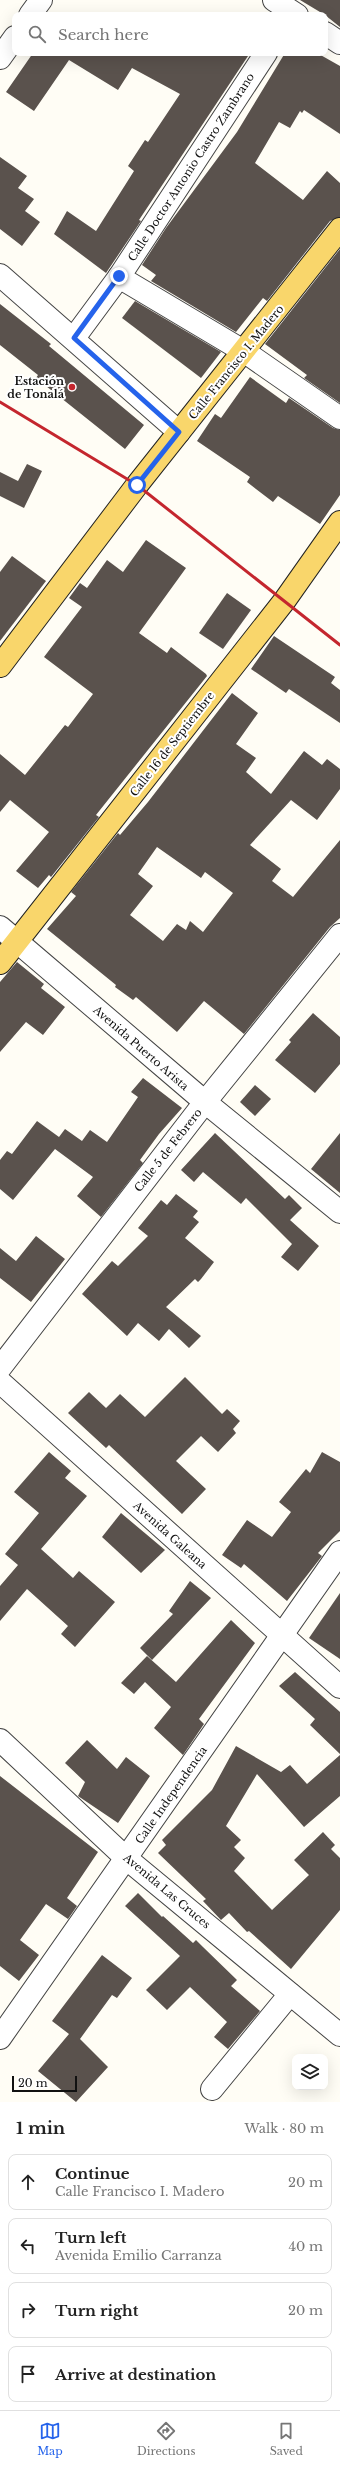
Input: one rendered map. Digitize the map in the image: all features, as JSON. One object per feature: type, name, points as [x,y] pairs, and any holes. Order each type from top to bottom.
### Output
[{"type":"main road","name":"Calle Francisco I. Madero","points":[[0,666],[179,432],[245,352],[340,229]]},
{"type":"main road","name":"Calle 16 de Septiembre","points":[[0,963],[285,600],[340,522]]},
{"type":"street","points":[[32,12],[41,0]]},
{"type":"street","points":[[274,0],[296,11]]},
{"type":"street","points":[[328,35],[340,43]]},
{"type":"street","points":[[0,58],[12,41]]},
{"type":"street","name":"Calle Doctor Antonio Castro Zambrano","points":[[74,338],[119,276],[264,56]]},
{"type":"street","points":[[0,275],[74,338],[179,432]]},
{"type":"street","points":[[119,276],[245,352],[340,418]]},
{"type":"street","name":"Avenida Puerto Arista","points":[[0,927],[205,1102],[340,1212]]},
{"type":"street","name":"Calle 5 de Febrero","points":[[0,1368],[205,1102],[340,935]]},
{"type":"street","name":"Avenida Galeana","points":[[0,1382],[340,1687]]},
{"type":"street","name":"Calle Independencia","points":[[0,2038],[127,1859],[340,1552]]},
{"type":"street","name":"Avenida Las Cruces","points":[[0,1740],[127,1859],[340,2035]]},
{"type":"street","points":[[212,2089],[290,1994]]},
{"type":"building","points":[[300,0],[340,0],[340,27],[328,17],[328,12],[320,12]]},
{"type":"building","points":[[31,56],[248,56],[139,220],[141,221],[106,273],[54,234],[67,211],[96,231],[134,171],[128,166],[145,140],[148,142],[180,94],[132,68],[118,90],[69,60],[34,111],[6,92]]},
{"type":"building","points":[[283,56],[322,56],[340,66],[340,134],[304,110],[302,113],[300,111],[290,128],[279,122],[255,163],[303,200],[327,171],[340,183],[340,217],[330,221],[267,301],[263,298],[236,332],[151,281],[156,275],[142,265],[166,228],[237,132]]},
{"type":"building","points":[[0,157],[27,176],[18,188],[34,199],[25,211],[40,222],[22,246],[0,229]]},
{"type":"building","points":[[340,249],[340,403],[304,378],[307,375],[265,344]]},
{"type":"building","points":[[135,301],[221,352],[201,378],[122,318]]},
{"type":"building","points":[[0,304],[51,344],[49,346],[144,425],[125,449],[36,378],[38,375],[0,345]]},
{"type":"building","points":[[250,377],[286,403],[289,398],[333,428],[340,430],[340,495],[320,524],[278,496],[273,502],[247,482],[250,477],[197,441],[215,414],[221,418]]},
{"type":"building","points":[[27,464],[42,471],[24,508],[0,496],[0,472],[18,481]]},
{"type":"building","points":[[146,540],[186,568],[139,633],[167,653],[171,647],[207,676],[96,815],[99,817],[51,877],[49,875],[38,888],[16,871],[49,832],[10,800],[0,812],[0,754],[25,775],[65,725],[68,727],[93,694],[44,657],[82,607],[69,598],[80,583],[87,588],[107,560],[123,572]]},
{"type":"building","points":[[12,556],[46,581],[0,641],[0,572]]},
{"type":"building","points":[[227,593],[251,610],[223,649],[199,633]]},
{"type":"building","points":[[274,636],[335,677],[331,683],[340,690],[340,723],[289,689],[286,693],[251,669]]},
{"type":"building","points":[[232,693],[258,713],[236,744],[256,758],[246,772],[271,794],[304,751],[322,765],[327,759],[340,769],[340,789],[317,820],[291,800],[250,845],[281,869],[272,881],[293,897],[340,840],[340,918],[330,927],[244,1034],[204,1001],[177,1032],[136,997],[133,1000],[115,987],[116,985],[47,929],[76,896],[71,892],[118,833],[120,835],[148,802]],"holes":[[[157,847],[201,878],[205,872],[233,893],[203,932],[190,921],[186,930],[177,924],[163,941],[130,915],[153,886],[138,874]]]},
{"type":"building","points":[[17,962],[44,984],[41,988],[65,1007],[43,1035],[26,1022],[0,1052],[0,982]]},
{"type":"building","points":[[313,1013],[340,1037],[340,1064],[315,1093],[275,1060],[291,1042],[289,1040]]},
{"type":"building","points":[[143,1078],[182,1108],[159,1134],[140,1160],[143,1163],[101,1217],[77,1196],[93,1177],[55,1149],[13,1200],[0,1189],[0,1160],[7,1151],[12,1154],[37,1121],[59,1137],[65,1129],[82,1141],[90,1130],[107,1142],[138,1097],[131,1092]]},
{"type":"building","points":[[255,1085],[271,1099],[255,1116],[240,1102]]},
{"type":"building","points":[[215,1133],[285,1199],[289,1195],[302,1208],[290,1220],[319,1246],[298,1271],[281,1257],[292,1244],[246,1198],[241,1204],[203,1172],[194,1182],[181,1170]]},
{"type":"building","points":[[340,1133],[340,1193],[311,1169]]},
{"type":"building","points":[[176,1194],[198,1211],[193,1217],[199,1222],[185,1238],[214,1262],[198,1282],[195,1279],[166,1307],[201,1336],[189,1348],[169,1329],[159,1341],[138,1323],[127,1336],[82,1294],[112,1261],[118,1266],[148,1236],[138,1228],[161,1200],[167,1205]]},
{"type":"building","points":[[36,1236],[65,1259],[31,1302],[0,1278],[0,1248],[16,1261]]},
{"type":"building","points":[[185,1377],[222,1414],[227,1409],[240,1421],[233,1429],[236,1433],[218,1452],[201,1436],[176,1461],[206,1489],[182,1514],[109,1445],[106,1448],[68,1413],[89,1392],[106,1408],[120,1394],[145,1417]]},
{"type":"building","points":[[49,1452],[71,1471],[65,1478],[87,1496],[41,1549],[73,1578],[79,1571],[115,1602],[75,1647],[61,1634],[68,1626],[27,1589],[0,1621],[0,1586],[18,1565],[5,1554],[39,1513],[14,1492]]},
{"type":"building","points":[[322,1452],[340,1462],[340,1531],[318,1553],[322,1556],[287,1601],[244,1564],[241,1568],[222,1555],[247,1520],[272,1537],[291,1512],[279,1502],[306,1469],[310,1473]]},
{"type":"building","points":[[121,1513],[165,1550],[141,1573],[102,1537]]},
{"type":"building","points":[[190,1581],[211,1598],[152,1660],[140,1648],[173,1614],[169,1611]]},
{"type":"building","points":[[340,1593],[340,1659],[309,1638]]},
{"type":"building","points":[[231,1620],[255,1643],[199,1719],[204,1724],[183,1755],[154,1728],[171,1707],[145,1682],[134,1694],[121,1683],[147,1656],[176,1682]]},
{"type":"building","points":[[295,1672],[340,1712],[340,1754],[310,1725],[315,1719],[279,1686]]},
{"type":"building","points":[[87,1740],[117,1769],[126,1757],[150,1776],[118,1823],[78,1796],[85,1782],[65,1763]]},
{"type":"building","points":[[236,1746],[281,1772],[290,1765],[307,1784],[340,1755],[340,1796],[304,1827],[257,1774],[226,1826],[241,1840],[234,1847],[245,1858],[234,1871],[272,1910],[309,1875],[294,1860],[323,1832],[335,1845],[331,1849],[340,1858],[340,1910],[291,1969],[249,1931],[247,1932],[229,1913],[221,1920],[203,1901],[206,1899],[158,1853],[166,1845],[162,1840],[212,1790]]},
{"type":"building","points":[[0,1776],[98,1852],[67,1898],[77,1906],[68,1919],[46,1904],[20,1940],[39,1955],[19,1981],[0,1966]]},
{"type":"building","points":[[138,1893],[162,1917],[163,1916],[193,1943],[196,1940],[237,1980],[231,1986],[260,2011],[228,2049],[214,2037],[227,2022],[190,1987],[167,2010],[146,1990],[180,1956],[125,1906]]},
{"type":"building","points":[[102,1955],[132,1978],[117,1998],[112,1995],[80,2039],[108,2067],[76,2102],[38,2071],[69,2034],[52,2021]]},
{"type":"railway","points":[[0,402],[137,485],[340,645]]},
{"type":"place","name":"Estación de Tonalá","points":[[72,387]]},
{"type":"route","points":[[119,276],[74,338],[179,432],[137,485]]}]
